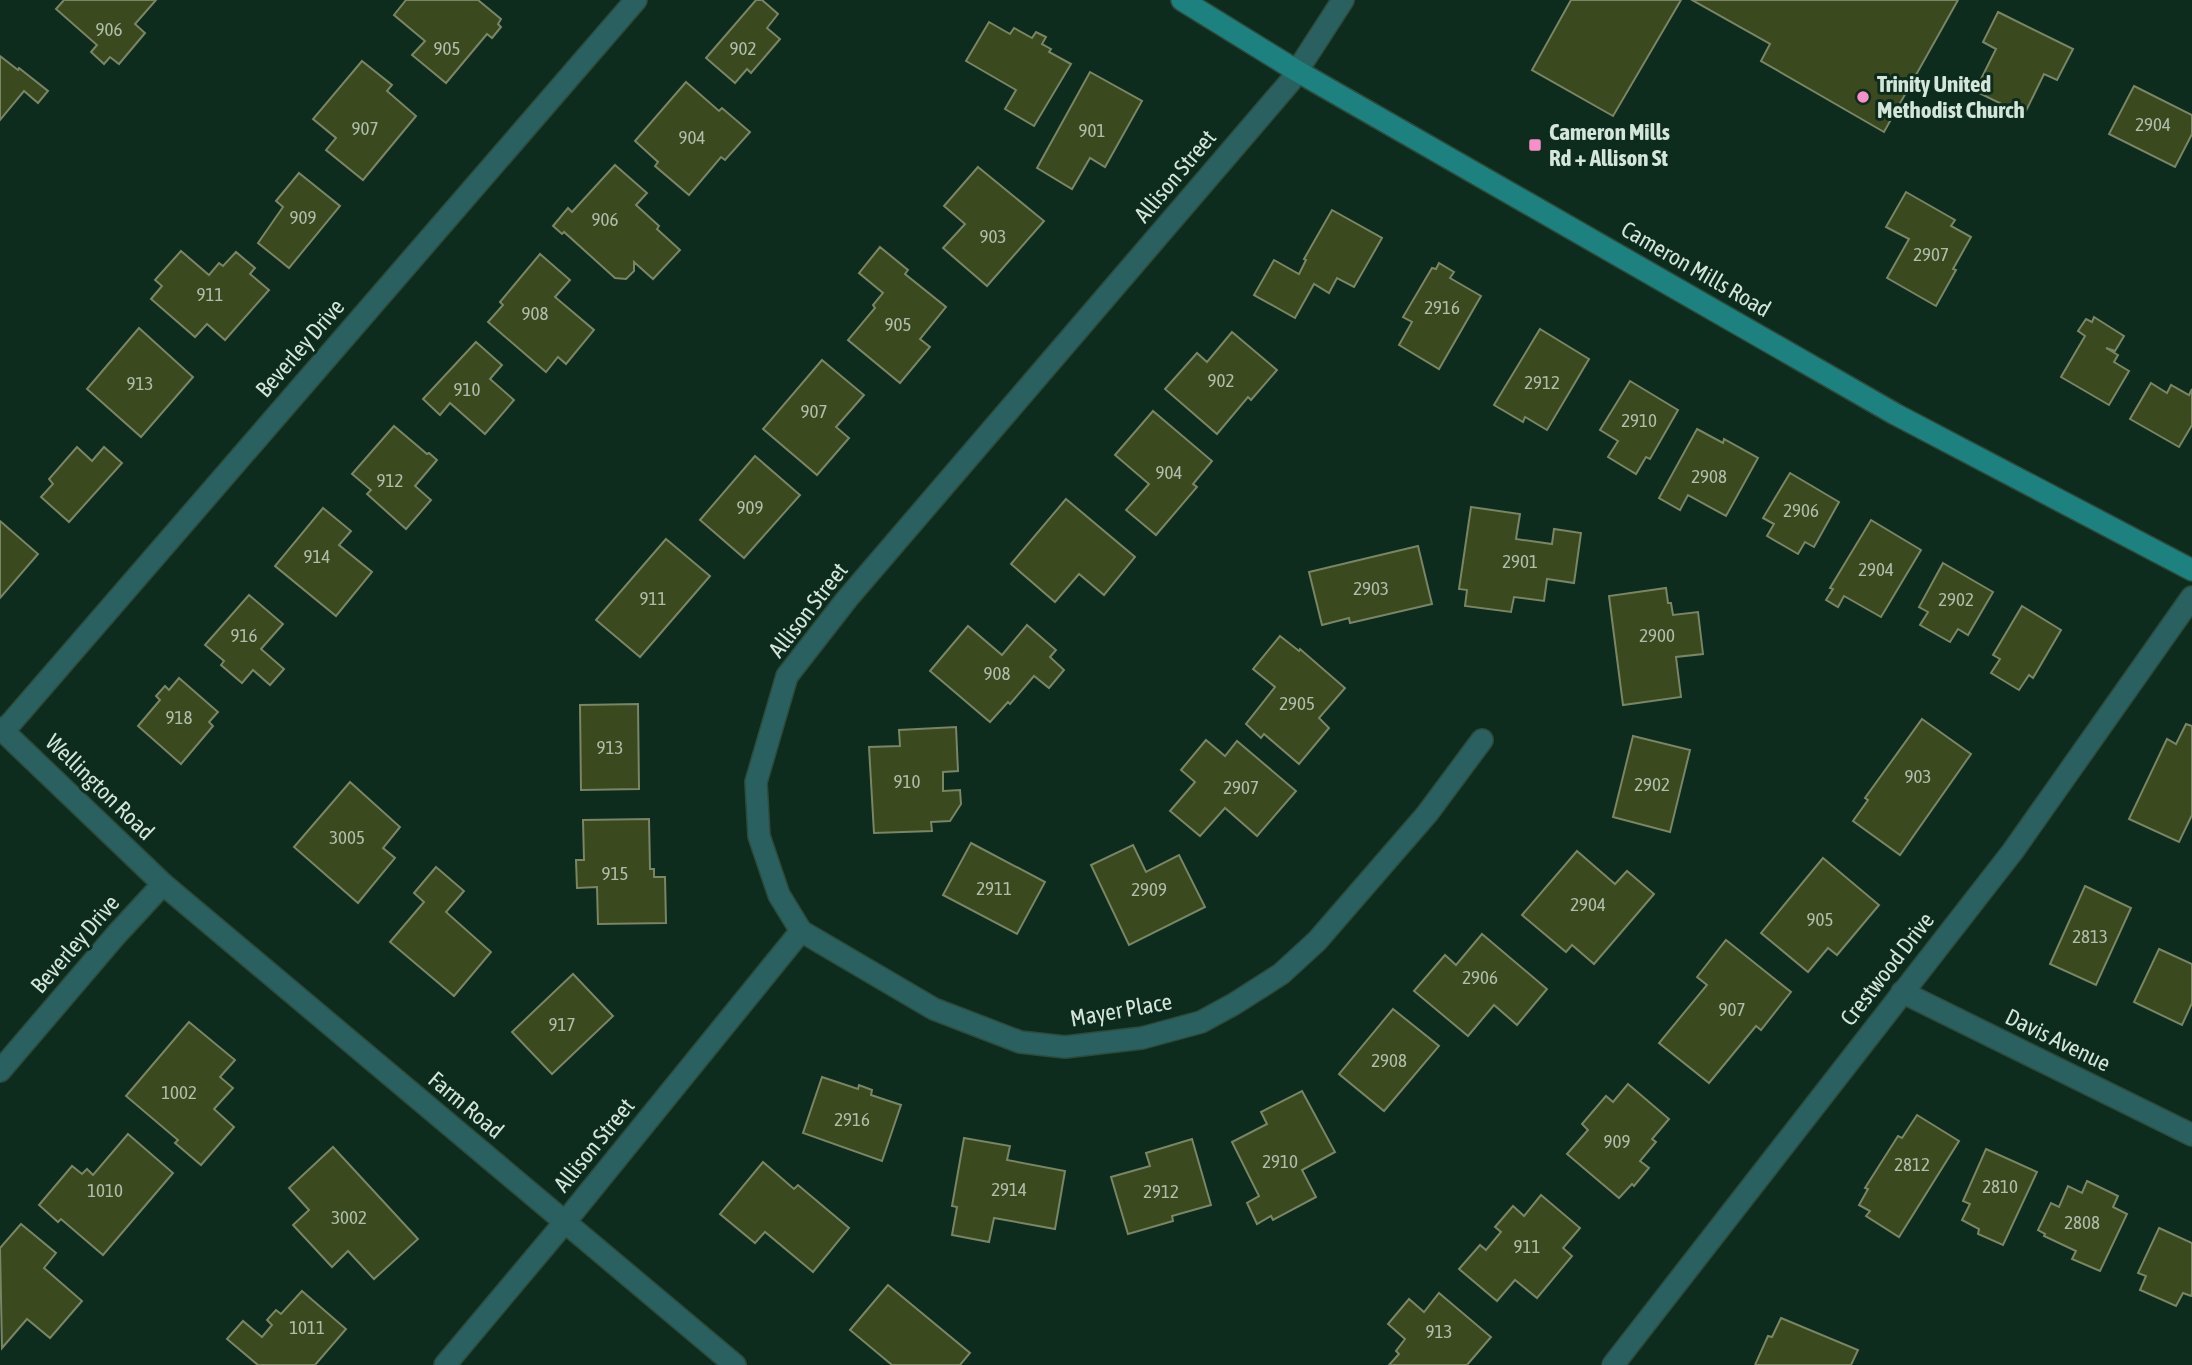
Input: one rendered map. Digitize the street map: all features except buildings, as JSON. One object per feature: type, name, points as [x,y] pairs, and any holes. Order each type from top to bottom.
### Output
[{"type":"street","name":"Beverley Drive","points":[[2,730],[636,0]]},
{"type":"street","name":"Cameron Mills Road","points":[[1182,0],[1297,71],[1895,414],[2192,570]]},
{"type":"street","name":"Allison Street","points":[[445,1365],[801,931],[779,895],[759,836],[756,782],[787,676],[847,599],[1297,71],[1343,0]]},
{"type":"street","name":"Crestwood Drive","points":[[1612,1365],[2013,851],[2192,597]]},
{"type":"street","name":"Wellington Road","points":[[2,730],[163,884]]},
{"type":"street","name":"Mayer Place","points":[[801,931],[934,1009],[1020,1042],[1065,1047],[1142,1038],[1200,1022],[1281,974],[1317,941],[1427,814],[1482,740]]},
{"type":"street","name":"Beverley Drive","points":[[0,1071],[163,884]]},
{"type":"street","name":"Farm Road","points":[[163,884],[735,1365]]},
{"type":"street","name":"Davis Avenue","points":[[1902,992],[2192,1135]]},
{"type":"place","name":"Trinity United Methodist Church","points":[[1863,97]]},
{"type":"place","name":"Cameron Mills Rd + Allison St","points":[[1535,145]]}]
